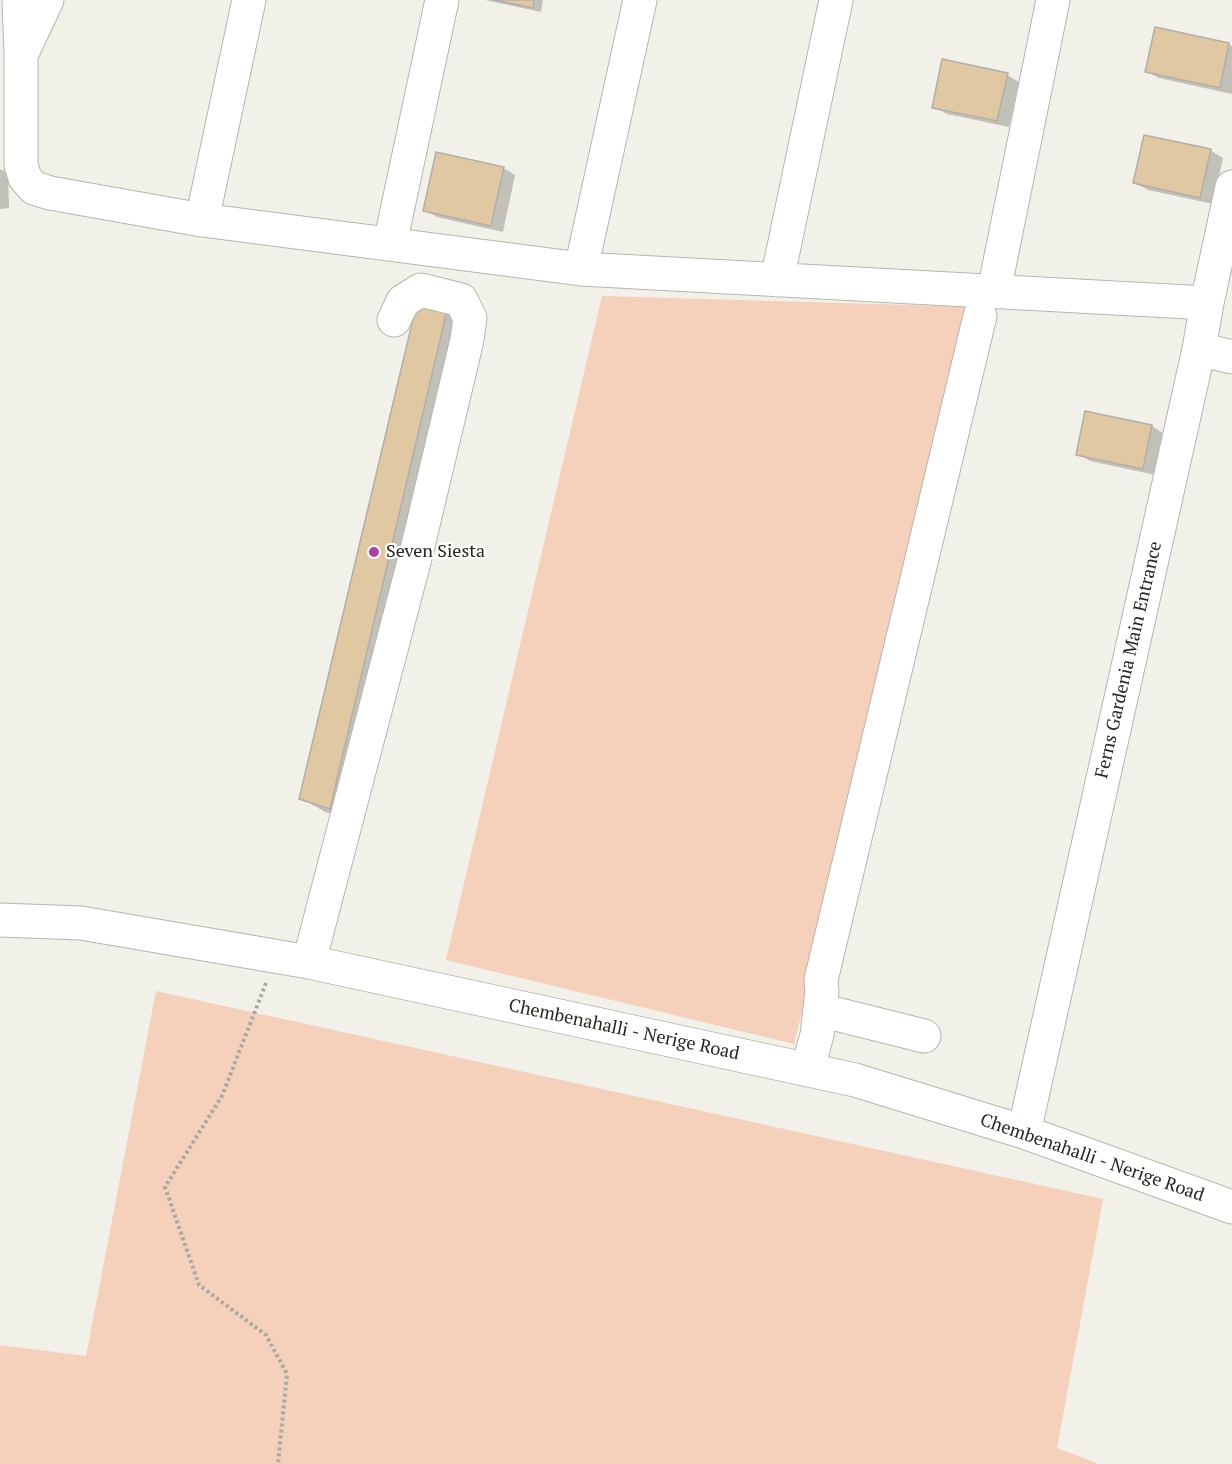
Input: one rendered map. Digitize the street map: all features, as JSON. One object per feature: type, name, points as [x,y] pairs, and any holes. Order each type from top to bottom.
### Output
[{"type":"street","points":[[19,0],[21,165],[25,178],[34,188],[202,220],[581,269],[777,280],[987,304],[1207,303]]},
{"type":"street","points":[[21,56],[47,0]]},
{"type":"street","points":[[202,220],[249,0]]},
{"type":"street","points":[[390,244],[442,0]]},
{"type":"street","points":[[581,269],[640,0]]},
{"type":"street","points":[[777,280],[836,0]]},
{"type":"street","points":[[807,1070],[817,1035],[821,980],[987,304],[1053,0]]},
{"type":"street","name":"Ferns Gardenia Main Entrance","points":[[1024,1132],[1199,349],[1232,187]]},
{"type":"street","points":[[309,962],[416,554],[467,340],[470,318],[461,300],[421,290],[403,301],[394,320]]},
{"type":"street","points":[[1199,349],[1232,357]]},
{"type":"street","name":"Chembenahalli - Nerige Road","points":[[0,920],[81,924],[309,962],[855,1080],[1024,1132],[1232,1207]]},
{"type":"street","points":[[820,1010],[924,1036]]},
{"type":"path","points":[[276,957],[222,1096],[165,1187],[199,1285],[266,1335],[286,1374],[278,1464]]},
{"type":"shaded area","points":[[602,296],[978,307],[794,1044],[446,960]]},
{"type":"shaded area","points":[[156,991],[1103,1199],[1057,1448],[1099,1464],[0,1464],[0,1345],[86,1356]]},
{"type":"building","points":[[494,0],[534,0],[533,8]]},
{"type":"building","points":[[1155,27],[1229,43],[1220,88],[1145,72]]},
{"type":"building","points":[[942,59],[1008,73],[997,121],[932,108]]},
{"type":"building","points":[[1144,135],[1211,149],[1200,198],[1133,183]]},
{"type":"building","points":[[436,152],[504,167],[491,226],[423,211]]},
{"type":"building","name":"Seven Siesta","points":[[418,298],[448,306],[330,809],[299,799]]},
{"type":"building","points":[[1085,411],[1152,425],[1143,469],[1076,455]]},
{"type":"place","name":"Seven Siesta","points":[[374,552]]}]
